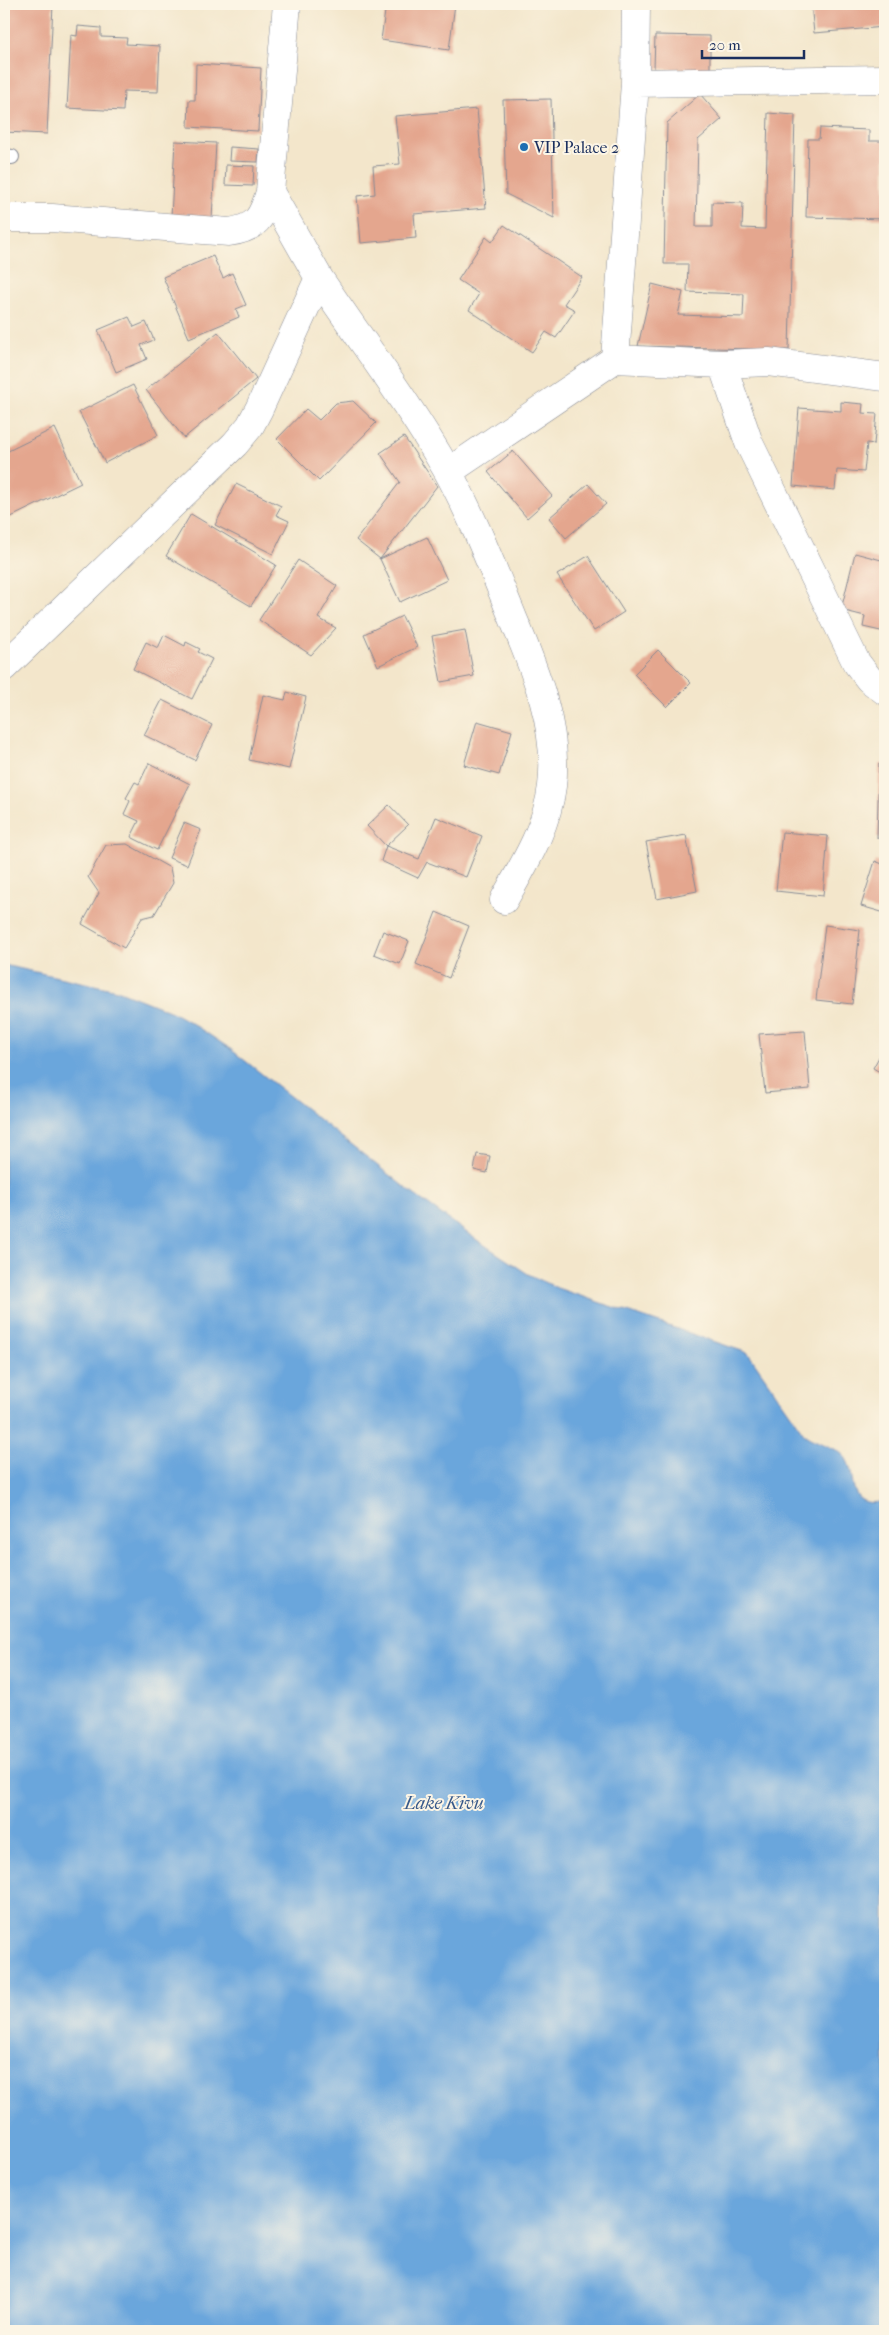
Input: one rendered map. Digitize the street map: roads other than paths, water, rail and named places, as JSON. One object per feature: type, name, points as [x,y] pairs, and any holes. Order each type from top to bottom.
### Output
[{"type":"street","points":[[4,218],[52,218],[229,232],[244,230],[254,224],[264,213],[270,192],[287,4]]},
{"type":"street","points":[[615,360],[636,83],[636,4]]},
{"type":"street","points":[[636,83],[885,79]]},
{"type":"street","points":[[270,192],[320,278],[448,472],[490,563],[536,676],[553,750],[552,786],[534,848],[504,900]]},
{"type":"street","points":[[4,668],[235,444],[250,426],[320,278]]},
{"type":"street","points":[[448,472],[615,360],[722,364],[768,362],[885,377]]},
{"type":"street","points":[[722,364],[749,444],[856,662],[869,679],[885,691]]},
{"type":"water","name":"Lake Kivu","points":[[4,965],[117,990],[172,1012],[229,1048],[412,1193],[528,1274],[557,1288],[748,1353],[805,1435],[843,1455],[848,1462],[857,1495],[862,1500],[871,1503],[885,1501],[885,2331],[4,2331]]},
{"type":"place","name":"VIP Palace 2","points":[[524,147]]}]
